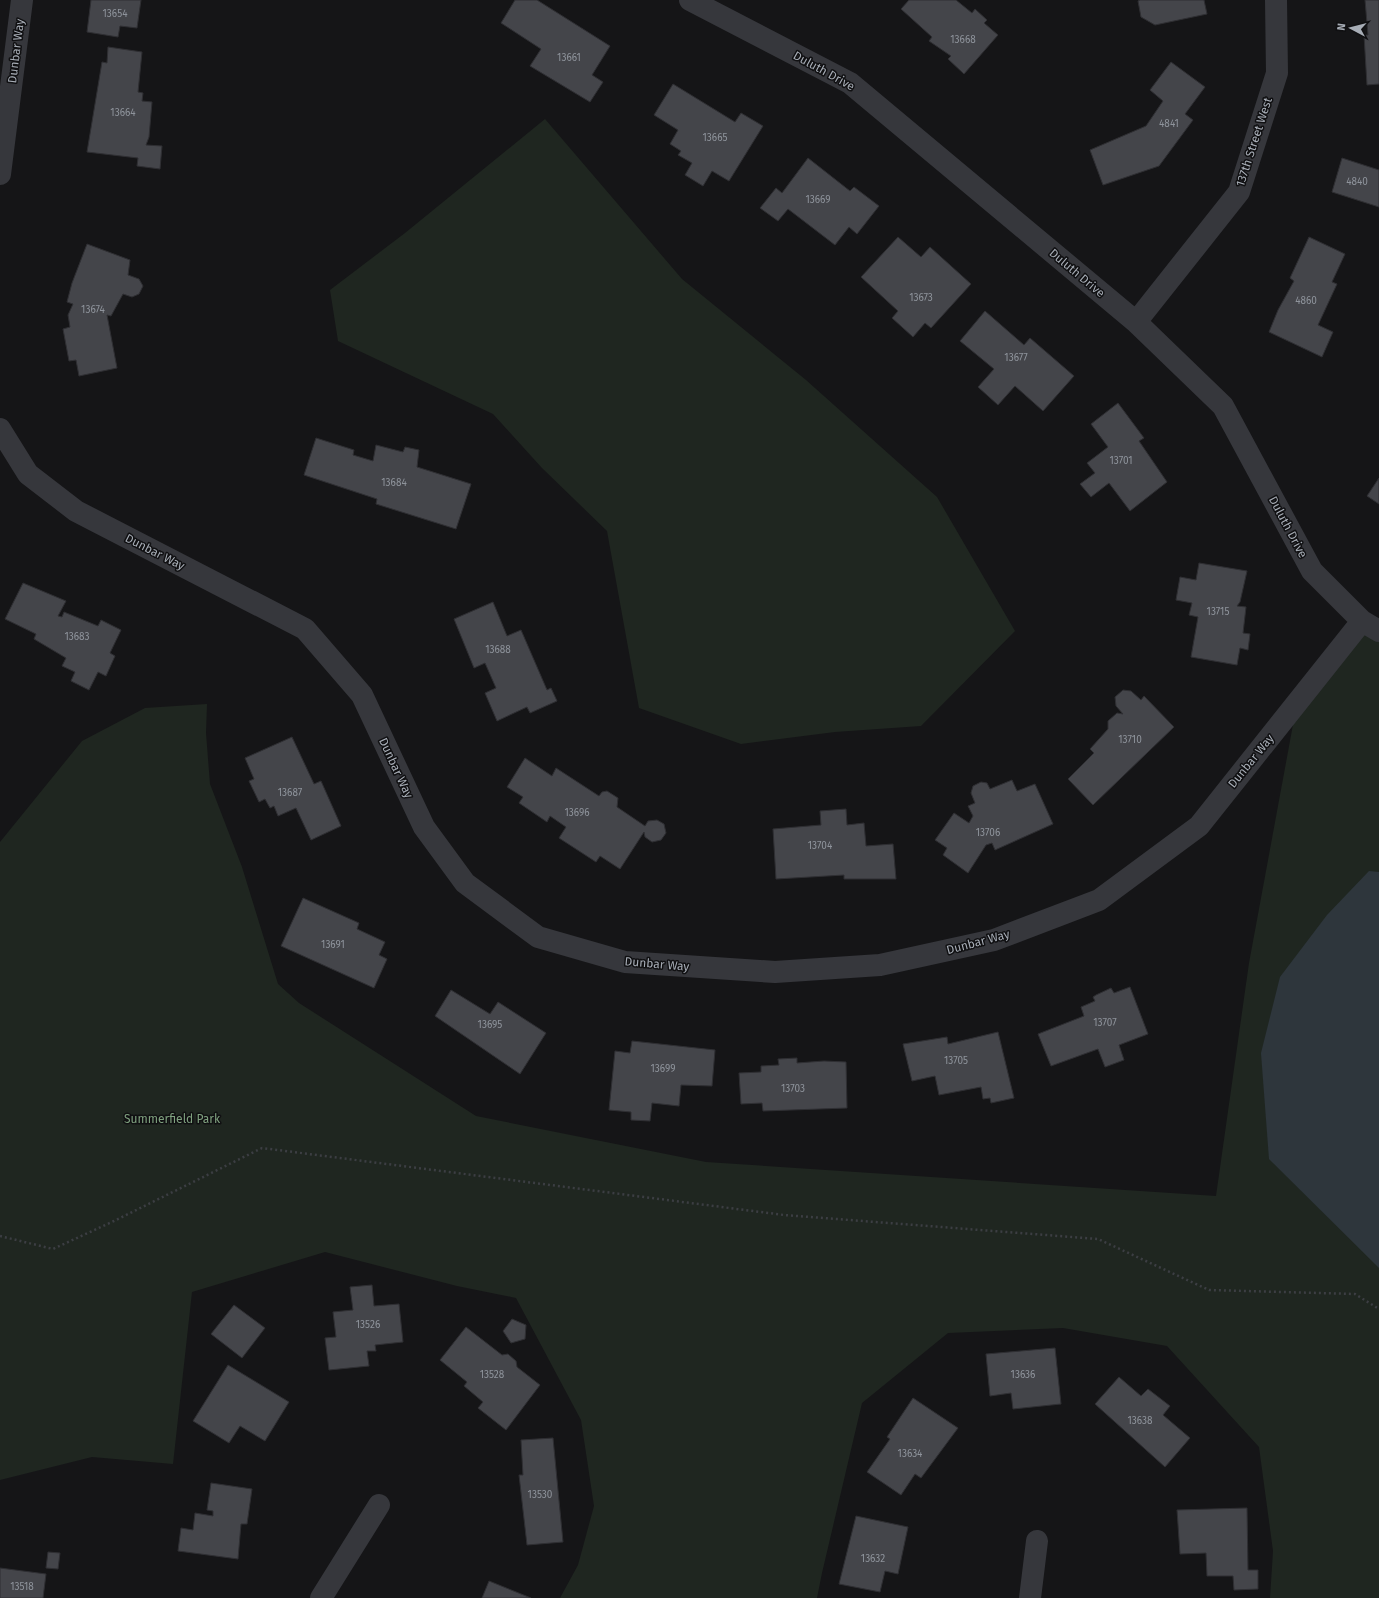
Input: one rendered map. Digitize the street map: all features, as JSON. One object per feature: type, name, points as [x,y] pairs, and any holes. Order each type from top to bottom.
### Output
[{"type":"street","name":"Dunbar Way","points":[[0,174],[22,0]]},
{"type":"street","name":"Duluth Drive","points":[[690,0],[850,82],[1136,322],[1223,406],[1312,571],[1370,626]]},
{"type":"street","name":"137th Street West","points":[[1136,322],[1239,192],[1277,73],[1276,0]]},
{"type":"street","name":"Dunbar Way","points":[[0,429],[28,474],[76,511],[305,629],[362,695],[424,827],[465,883],[538,937],[625,962],[775,972],[880,965],[994,940],[1099,900],[1199,826],[1370,626]]},
{"type":"street","points":[[321,1598],[379,1504]]},
{"type":"street","points":[[1030,1598],[1037,1541]]},
{"type":"path","points":[[0,1236],[53,1249],[114,1221],[262,1148],[784,1215],[1098,1239],[1209,1290],[1354,1294],[1379,1309]]},
{"type":"green space","points":[[545,119],[682,279],[806,380],[937,497],[1015,631],[921,726],[835,732],[741,744],[639,708],[607,531],[542,468],[493,414],[338,341],[330,290],[405,233]]},
{"type":"green space","name":"Summerfield Park","points":[[1362,621],[1379,622],[1379,1598],[1270,1598],[1273,1551],[1259,1447],[1167,1346],[1063,1328],[948,1333],[862,1403],[817,1598],[560,1598],[578,1565],[594,1506],[581,1420],[516,1298],[457,1286],[325,1252],[192,1292],[173,1464],[92,1457],[0,1480],[0,842],[82,741],[145,708],[207,704],[206,733],[210,784],[242,867],[278,984],[299,1003],[476,1116],[706,1162],[1216,1196],[1249,963],[1297,703]]},
{"type":"shaded area","points":[[1369,871],[1379,872],[1379,1268],[1269,1159],[1261,1053],[1280,977],[1327,915]]},
{"type":"building","points":[[91,0],[141,0],[137,28],[120,26],[118,37],[87,32]]},
{"type":"building","points":[[515,0],[537,0],[610,46],[592,75],[603,82],[590,102],[530,66],[541,49],[501,23]]},
{"type":"building","points":[[909,0],[956,0],[972,13],[975,9],[987,20],[984,23],[998,35],[964,74],[948,59],[951,56],[929,41],[932,37],[901,9]]},
{"type":"building","points":[[1204,0],[1207,14],[1155,25],[1141,17],[1138,1]]},
{"type":"building","points":[[1365,0],[1379,0],[1379,84],[1367,85],[1364,35],[1368,35]]},
{"type":"building","points":[[108,47],[142,52],[138,92],[143,93],[142,101],[152,102],[149,137],[146,145],[162,146],[160,169],[137,166],[138,158],[87,152],[102,62],[107,63]]},
{"type":"building","points":[[1171,62],[1205,87],[1185,114],[1193,120],[1159,166],[1103,185],[1090,150],[1146,126],[1163,101],[1150,90]]},
{"type":"building","points":[[673,84],[735,122],[741,113],[763,126],[729,181],[712,171],[703,186],[685,175],[692,163],[678,155],[681,151],[670,144],[678,130],[654,115]]},
{"type":"building","points":[[808,158],[850,191],[854,187],[879,206],[857,234],[849,227],[835,245],[788,209],[778,221],[760,208],[776,188],[782,193]]},
{"type":"building","points":[[1342,158],[1379,170],[1379,207],[1332,192]]},
{"type":"building","points":[[898,237],[921,257],[930,247],[971,284],[931,328],[925,323],[913,337],[892,318],[898,311],[861,277]]},
{"type":"building","points":[[1309,237],[1345,254],[1332,282],[1337,284],[1318,325],[1333,332],[1322,357],[1269,332],[1278,310],[1294,281],[1290,278]]},
{"type":"building","points":[[87,244],[130,260],[128,275],[139,279],[143,286],[139,294],[132,297],[123,294],[111,316],[107,315],[117,368],[79,376],[76,360],[69,361],[63,329],[70,327],[68,315],[73,304],[67,302],[72,283]]},
{"type":"building","points":[[985,311],[1024,345],[1030,338],[1074,376],[1043,411],[1015,386],[998,405],[978,387],[994,369],[960,341]]},
{"type":"building","points":[[1118,403],[1144,438],[1139,441],[1167,482],[1130,511],[1109,483],[1091,497],[1080,484],[1095,473],[1087,463],[1108,447],[1091,424]]},
{"type":"building","points":[[316,438],[354,450],[353,455],[373,461],[376,445],[403,452],[405,447],[419,450],[417,467],[471,484],[456,529],[376,504],[377,499],[304,475]]},
{"type":"building","points":[[1379,478],[1379,504],[1367,496]]},
{"type":"building","points":[[1199,563],[1247,571],[1240,602],[1237,606],[1246,607],[1243,633],[1250,634],[1248,650],[1240,648],[1237,665],[1191,657],[1198,617],[1189,615],[1192,603],[1176,600],[1180,577],[1196,580]]},
{"type":"building","points":[[23,583],[66,601],[58,616],[62,617],[64,612],[98,626],[101,620],[121,630],[110,653],[115,656],[106,676],[98,672],[89,690],[71,681],[75,672],[62,666],[66,658],[34,639],[36,634],[5,619]]},
{"type":"building","points":[[493,602],[507,636],[521,630],[547,690],[551,688],[557,701],[530,713],[527,707],[497,721],[485,693],[496,688],[485,663],[474,668],[454,619]]},
{"type":"building","points":[[1123,690],[1131,691],[1141,700],[1144,696],[1174,727],[1093,805],[1068,779],[1094,753],[1090,749],[1108,729],[1108,721],[1117,713],[1123,714],[1116,706],[1115,697]]},
{"type":"building","points":[[292,737],[314,784],[321,781],[341,826],[311,840],[296,808],[278,816],[274,806],[270,808],[265,799],[259,802],[249,781],[254,779],[245,758]]},
{"type":"building","points":[[525,758],[552,776],[556,768],[599,796],[602,792],[607,791],[618,798],[617,807],[645,826],[648,821],[657,820],[664,824],[666,833],[661,840],[652,842],[645,837],[644,832],[620,869],[600,856],[596,862],[559,838],[566,827],[550,816],[547,822],[519,803],[523,797],[507,787]]},
{"type":"building","points":[[1012,780],[1017,791],[1035,784],[1053,824],[995,850],[992,843],[986,845],[968,873],[943,855],[947,848],[935,840],[954,813],[969,823],[973,816],[968,806],[975,803],[971,793],[973,786],[981,782],[987,783],[990,789]]},
{"type":"building","points":[[846,809],[847,825],[864,823],[866,846],[893,844],[896,879],[844,879],[844,875],[776,879],[773,829],[821,825],[820,811]]},
{"type":"building","points":[[303,898],[359,923],[357,929],[385,942],[379,955],[387,959],[374,988],[281,946]]},
{"type":"building","points":[[1130,987],[1148,1034],[1119,1045],[1124,1060],[1105,1067],[1098,1049],[1051,1066],[1038,1034],[1084,1016],[1081,1007],[1095,1001],[1093,997],[1096,995],[1111,988],[1114,993]]},
{"type":"building","points":[[451,990],[490,1014],[498,1002],[546,1033],[520,1074],[435,1016]]},
{"type":"building","points":[[998,1032],[1014,1098],[991,1103],[990,1098],[983,1099],[981,1087],[939,1095],[935,1076],[912,1081],[903,1044],[947,1037],[948,1044]]},
{"type":"building","points":[[632,1041],[715,1050],[712,1086],[681,1085],[679,1106],[652,1103],[650,1121],[631,1120],[631,1112],[609,1110],[615,1051],[630,1053]]},
{"type":"building","points":[[797,1058],[797,1063],[824,1061],[846,1062],[847,1108],[763,1111],[762,1103],[741,1104],[739,1073],[761,1072],[761,1066],[779,1065],[778,1059]]},
{"type":"building","points":[[372,1285],[374,1306],[399,1304],[403,1342],[375,1345],[376,1351],[367,1351],[369,1366],[329,1370],[325,1338],[336,1337],[333,1312],[353,1310],[350,1287]]},
{"type":"building","points":[[234,1305],[265,1328],[242,1358],[211,1334]]},
{"type":"building","points":[[512,1319],[526,1325],[525,1339],[511,1343],[503,1331]]},
{"type":"building","points":[[466,1327],[502,1355],[508,1354],[516,1361],[517,1367],[540,1385],[506,1430],[478,1408],[483,1402],[464,1386],[467,1382],[440,1360]]},
{"type":"building","points":[[1055,1348],[1061,1404],[1013,1409],[1011,1393],[990,1396],[986,1354]]},
{"type":"building","points":[[228,1365],[289,1402],[265,1441],[240,1426],[229,1443],[193,1421]]},
{"type":"building","points":[[1119,1377],[1141,1396],[1148,1389],[1170,1406],[1163,1415],[1190,1438],[1165,1467],[1095,1404]]},
{"type":"building","points":[[913,1398],[958,1428],[921,1478],[915,1474],[901,1495],[867,1472],[890,1439],[887,1437]]},
{"type":"building","points":[[553,1438],[563,1542],[527,1545],[519,1475],[523,1475],[521,1440]]},
{"type":"building","points":[[211,1483],[252,1489],[247,1524],[241,1524],[238,1559],[178,1551],[181,1528],[193,1530],[195,1513],[213,1516],[213,1511],[207,1510]]},
{"type":"building","points":[[1247,1508],[1248,1570],[1258,1570],[1258,1589],[1234,1590],[1233,1576],[1207,1576],[1206,1553],[1180,1554],[1177,1510]]},
{"type":"building","points":[[856,1516],[908,1527],[898,1574],[885,1571],[880,1592],[839,1584]]},
{"type":"building","points":[[48,1552],[60,1553],[58,1569],[46,1568]]},
{"type":"building","points":[[0,1568],[46,1574],[43,1598],[0,1598]]},
{"type":"building","points":[[489,1581],[531,1598],[482,1598]]}]
